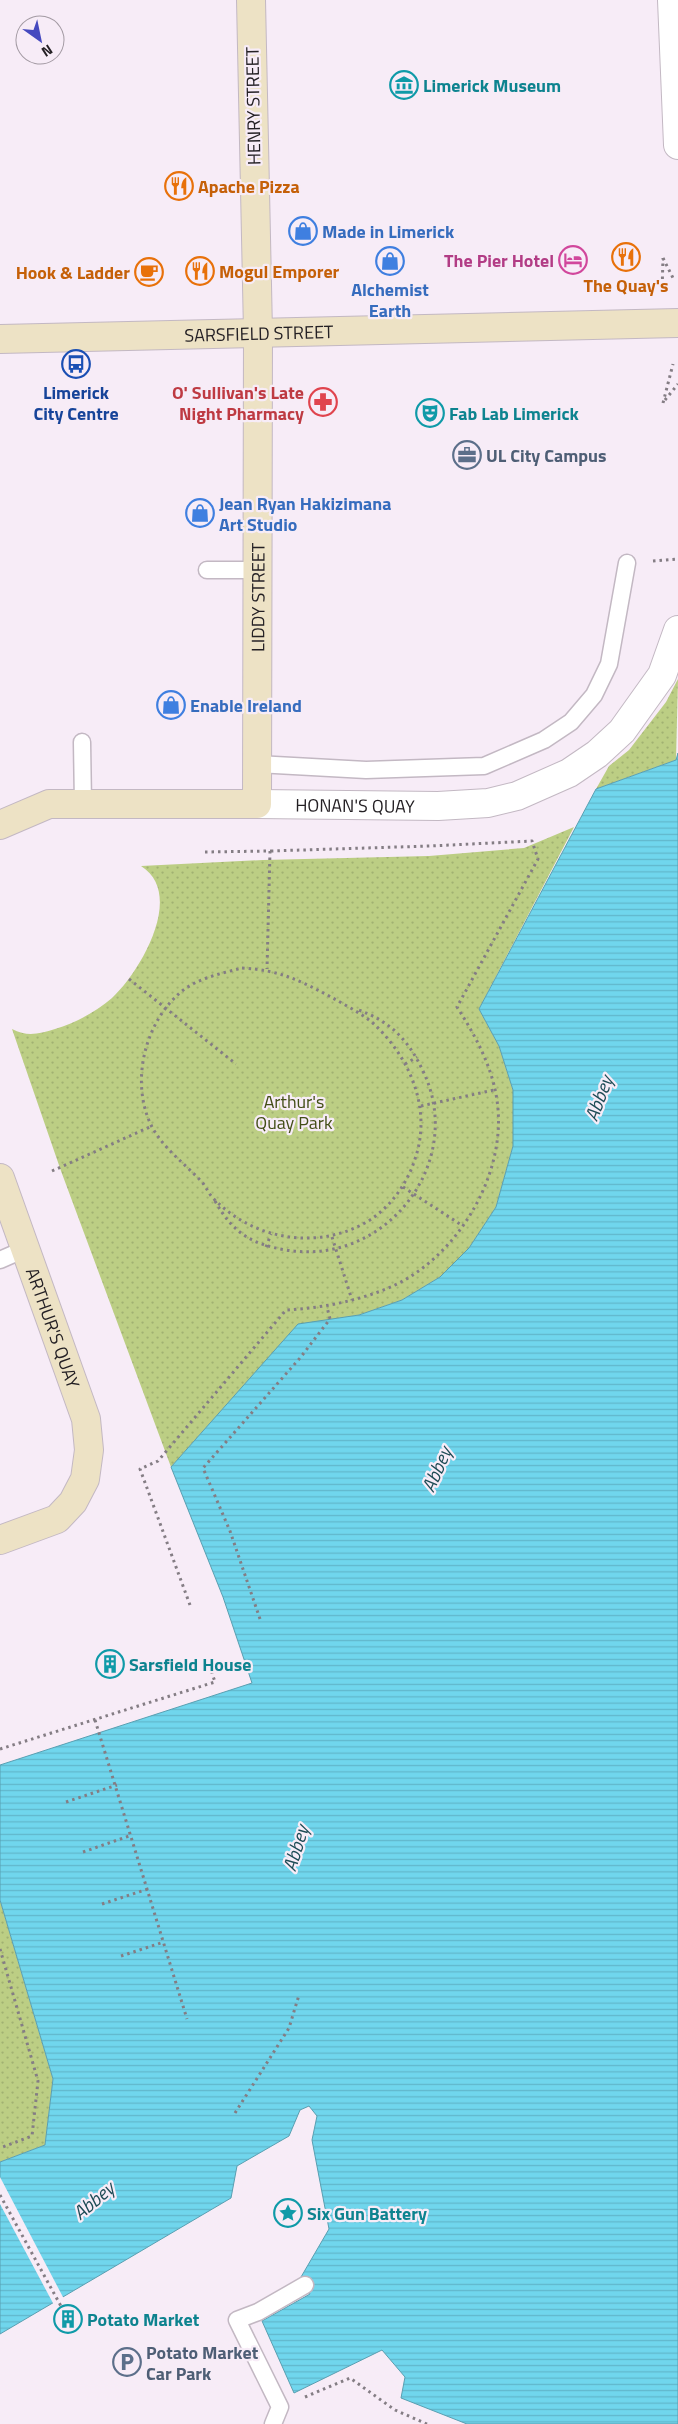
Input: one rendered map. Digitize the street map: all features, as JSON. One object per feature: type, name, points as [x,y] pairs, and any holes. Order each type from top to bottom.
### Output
[{"type":"main road","name":"HENRY STREET","points":[[251,0],[258,332]]},
{"type":"main road","name":"SARSFIELD STREET","points":[[0,339],[258,332],[669,315]]},
{"type":"main road","name":"LIDDY STREET","points":[[257,804],[258,332]]},
{"type":"main road","name":"HONAN'S QUAY","points":[[0,824],[49,804],[257,804]]},
{"type":"main road","name":"ARTHUR'S QUAY","points":[[0,1178],[86,1419],[89,1450],[85,1479],[73,1502],[56,1519],[0,1540]]},
{"type":"street","points":[[672,0],[678,144]]},
{"type":"street","name":"HONAN'S QUAY","points":[[257,804],[438,806],[488,803],[517,796],[568,773],[597,754],[622,731],[662,674],[678,630]]},
{"type":"lane","points":[[258,764],[366,770],[484,766],[544,740],[571,722],[594,694],[609,664],[627,563]]},
{"type":"lane","points":[[207,570],[257,570]]},
{"type":"lane","points":[[82,742],[83,804]]},
{"type":"lane","points":[[0,1260],[25,1249]]},
{"type":"lane","points":[[273,2424],[280,2407],[237,2320],[258,2312],[305,2285]]},
{"type":"path","points":[[669,315],[663,258],[674,280]]},
{"type":"path","points":[[673,364],[663,403],[678,384]]},
{"type":"path","points":[[190,1605],[140,1469],[158,1461],[286,1310],[327,1307],[394,1286],[430,1263],[462,1226],[481,1195],[491,1170],[497,1134],[498,1110],[494,1090],[481,1049],[457,1008],[538,859],[532,841],[430,846],[205,852]]},
{"type":"path","points":[[267,969],[270,851]]},
{"type":"path","points":[[213,1198],[245,1223],[271,1234],[302,1239],[332,1237],[371,1219],[403,1187],[419,1148],[422,1125],[421,1106],[416,1087],[405,1064],[391,1044],[373,1024],[352,1008],[306,983],[286,974],[267,969],[242,968],[214,974],[186,989],[156,1022],[146,1047],[142,1070],[143,1096],[152,1126],[174,1156],[202,1182],[223,1215],[242,1236],[266,1247],[302,1253],[336,1249],[360,1241],[383,1227],[403,1210],[414,1194],[429,1164],[435,1139],[436,1117],[434,1102],[429,1083],[417,1057],[401,1034],[374,1015],[352,1008]]},
{"type":"path","points":[[129,979],[236,1064]]},
{"type":"path","points":[[405,1064],[417,1057]]},
{"type":"path","points":[[421,1106],[494,1090]]},
{"type":"path","points":[[52,1171],[152,1126]]},
{"type":"path","points":[[403,1187],[462,1226]]},
{"type":"path","points":[[266,1247],[271,1234]]},
{"type":"path","points":[[332,1237],[352,1300]]},
{"type":"path","points":[[260,1620],[230,1530],[203,1468],[300,1358],[330,1319],[327,1307]]},
{"type":"path","points":[[0,1750],[215,1682],[210,1667]]},
{"type":"path","points":[[95,1720],[117,1785],[187,2019]]},
{"type":"path","points":[[66,1802],[117,1785]]},
{"type":"path","points":[[83,1852],[132,1835]]},
{"type":"path","points":[[102,1904],[148,1889]]},
{"type":"path","points":[[121,1956],[164,1942]]},
{"type":"path","points":[[0,1949],[38,2081],[32,2136],[0,2148]]},
{"type":"path","points":[[236,2113],[289,2028],[298,1995]]},
{"type":"path","points":[[0,2195],[62,2308]]},
{"type":"path","points":[[280,2407],[350,2378],[395,2410],[427,2424]]},
{"type":"green space","points":[[678,679],[676,760],[596,789],[609,766],[629,750],[666,702]]},
{"type":"green space","name":"Arthur's Quay Park","points":[[574,827],[479,1009],[499,1046],[513,1090],[513,1146],[496,1207],[469,1248],[440,1277],[402,1300],[359,1315],[298,1325],[171,1467],[61,1171],[12,1029],[17,1032],[33,1034],[63,1027],[99,1008],[123,986],[145,952],[154,933],[159,913],[159,895],[154,879],[141,866],[263,860],[429,856],[524,848]]},
{"type":"green space","points":[[0,1900],[53,2079],[45,2145],[0,2162]]},
{"type":"water","name":"Abbey","points":[[678,753],[678,2424],[467,2424],[401,2398],[405,2377],[382,2350],[294,2393],[262,2321],[310,2294],[301,2277],[329,2229],[312,2140],[317,2116],[309,2106],[300,2110],[289,2136],[237,2166],[231,2198],[0,2334],[0,2162],[45,2145],[53,2079],[0,1900],[0,1765],[252,1683],[223,1597],[171,1467],[298,1324],[359,1315],[402,1300],[440,1277],[469,1248],[496,1207],[513,1146],[513,1090],[499,1046],[479,1009],[596,789],[676,760]]},
{"type":"pier","points":[[0,2177],[64,2299],[54,2305],[0,2204]]},
{"type":"place","name":"Limerick Museum","points":[[404,85]]},
{"type":"place","name":"Apache Pizza","points":[[179,186]]},
{"type":"place","name":"Made in Limerick","points":[[303,231]]},
{"type":"place","name":"The Quay's","points":[[626,257]]},
{"type":"place","name":"The Pier Hotel","points":[[573,260]]},
{"type":"place","name":"Alchemist Earth","points":[[390,261]]},
{"type":"place","name":"Mogul Emporer","points":[[200,271]]},
{"type":"place","name":"Hook & Ladder","points":[[149,272]]},
{"type":"place","name":"Limerick City Centre","points":[[76,364]]},
{"type":"place","name":"O' Sullivan's Late Night Pharmacy","points":[[323,402]]},
{"type":"place","name":"Fab Lab Limerick","points":[[430,413]]},
{"type":"place","name":"UL City Campus","points":[[467,455]]},
{"type":"place","name":"Jean Ryan Hakizimana Art Studio","points":[[200,513]]},
{"type":"place","name":"Enable Ireland","points":[[171,705]]},
{"type":"place","name":"Sarsfield House","points":[[110,1664]]},
{"type":"place","name":"Six Gun Battery","points":[[288,2213]]},
{"type":"place","name":"Potato Market","points":[[68,2319]]},
{"type":"place","name":"Potato Market Car Park","points":[[127,2362]]}]
